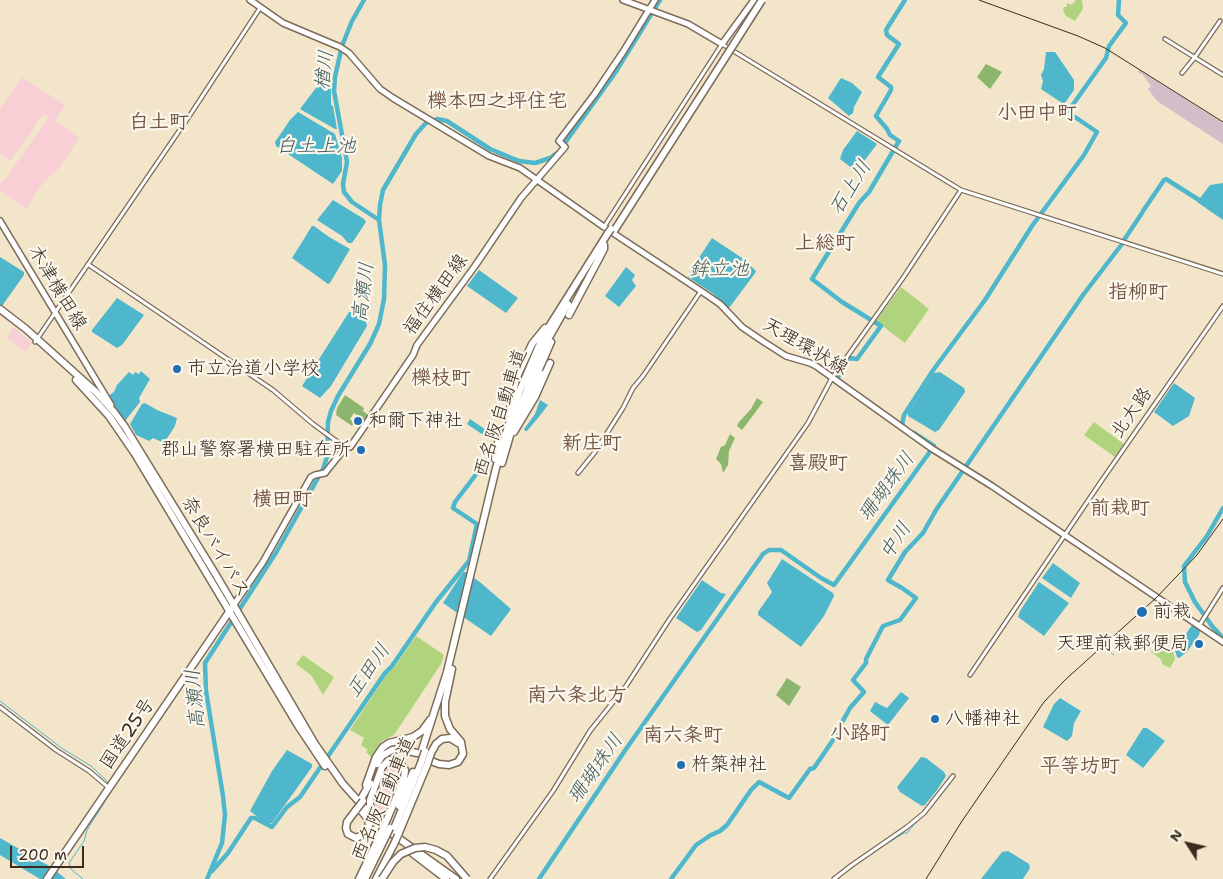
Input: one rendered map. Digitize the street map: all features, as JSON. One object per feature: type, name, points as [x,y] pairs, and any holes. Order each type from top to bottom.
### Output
[{"type":"highway","name":"西名阪自動車道","points":[[724,57],[758,0]]},
{"type":"highway","name":"西名阪自動車道","points":[[475,568],[486,512],[506,432],[517,395],[535,350],[609,231],[762,0]]},
{"type":"highway","name":"西名阪自動車道","points":[[365,879],[423,757],[450,670],[508,442],[531,375],[558,321],[604,245],[609,231]]},
{"type":"highway","points":[[569,315],[604,249],[604,245]]},
{"type":"highway","name":"奈良バイパス","points":[[0,309],[96,392],[111,414],[208,578],[232,609],[310,745],[355,807]]},
{"type":"highway","points":[[512,378],[516,374],[530,344],[558,312]]},
{"type":"highway","name":"奈良バイパス","points":[[0,314],[36,341],[111,414]]},
{"type":"highway","points":[[508,442],[558,321]]},
{"type":"highway","points":[[508,442],[551,345],[553,334]]},
{"type":"highway","points":[[508,442],[550,363]]},
{"type":"highway","points":[[486,512],[498,442]]},
{"type":"highway","name":"国道25号","points":[[47,879],[232,609]]},
{"type":"highway","name":"奈良バイパス","points":[[236,617],[330,768],[388,832]]},
{"type":"highway","points":[[423,757],[439,764],[449,765],[458,762],[463,754],[461,742],[450,729],[445,716],[450,670]]},
{"type":"highway","points":[[450,670],[425,727],[413,737],[389,743],[378,753],[372,782],[370,807],[388,832],[456,879]]},
{"type":"highway","points":[[330,768],[353,793],[360,793],[372,782],[381,762],[390,753],[403,752],[440,762],[450,762],[458,756],[460,747],[456,740],[445,738],[423,757]]},
{"type":"highway","points":[[376,879],[405,770],[399,762],[389,760],[384,764],[362,800],[355,807],[343,826],[344,833],[349,839],[359,840],[376,829],[388,832]]},
{"type":"highway","points":[[355,807],[369,823],[364,833],[356,838],[348,834],[346,828],[355,807]]},
{"type":"highway","points":[[355,807],[446,879]]},
{"type":"highway","name":"西名阪自動車道","points":[[369,879],[388,832]]},
{"type":"highway","points":[[359,879],[388,832]]},
{"type":"highway","points":[[382,879],[392,862],[401,854],[415,848],[425,847],[447,856],[467,879]]},
{"type":"main road","name":"天理環状線","points":[[250,0],[282,23],[342,48],[380,89],[427,120],[488,156],[513,165],[536,180],[720,304],[742,327],[782,354],[810,363],[932,449],[965,469],[1223,642]]},
{"type":"main road","points":[[623,0],[688,24],[722,44],[754,0]]},
{"type":"main road","name":"福住横田線","points":[[232,609],[263,562],[311,477],[324,474],[336,458],[353,443],[413,354],[417,345],[464,282],[521,198],[563,150],[563,144],[559,141],[652,11],[655,0]]},
{"type":"main road","name":"木津横田線","points":[[0,222],[89,370],[111,414]]},
{"type":"main road","name":"木津横田線","points":[[89,370],[96,392]]},
{"type":"street","points":[[36,341],[192,112],[260,8]]},
{"type":"street","points":[[1182,73],[1220,21]]},
{"type":"street","points":[[1165,39],[1223,74]]},
{"type":"street","points":[[609,231],[722,44],[961,190],[1223,274]]},
{"type":"street","points":[[490,879],[553,791],[590,731],[626,686],[674,612],[808,423],[832,378],[903,278],[961,190]]},
{"type":"street","points":[[89,265],[274,390],[324,433],[346,448]]},
{"type":"street","points":[[578,473],[595,452],[633,388],[647,371],[701,291]]},
{"type":"street","name":"北大路","points":[[970,675],[1223,306]]},
{"type":"street","points":[[1199,626],[1223,588]]},
{"type":"street","points":[[0,707],[56,750],[111,786]]},
{"type":"street","points":[[834,879],[924,813],[953,776]]},
{"type":"shaded area","points":[[1139,70],[1223,123],[1223,144],[1157,101],[1148,89],[1151,86],[1143,75],[1138,72]]},
{"type":"shaded area","points":[[22,77],[65,105],[55,120],[79,138],[60,167],[43,183],[26,209],[0,190],[0,183],[3,182],[49,117],[44,115],[37,121],[35,127],[10,161],[0,154],[0,109]]},
{"type":"shaded area","points":[[14,327],[32,343],[26,352],[7,338]]},
{"type":"shaded area","points":[[390,764],[398,767],[400,773],[382,821],[375,814],[373,804],[377,787]]},
{"type":"green space","points":[[1076,0],[1082,0],[1083,9],[1075,21],[1066,16],[1063,11],[1064,7],[1067,7],[1067,3],[1071,5]]},
{"type":"green space","points":[[986,64],[1002,72],[990,89],[977,77]]},
{"type":"green space","points":[[901,287],[929,309],[905,343],[876,321]]},
{"type":"green space","points":[[345,395],[364,408],[363,411],[368,415],[365,420],[354,413],[350,419],[354,423],[352,426],[336,415],[337,408]]},
{"type":"green space","points":[[757,398],[763,402],[742,430],[737,426],[751,409]]},
{"type":"green space","points":[[1094,422],[1124,444],[1115,457],[1084,435]]},
{"type":"green space","points":[[730,434],[735,438],[729,451],[728,465],[723,473],[721,464],[716,459],[721,447],[725,445]]},
{"type":"green space","points":[[416,636],[444,655],[441,664],[394,735],[382,741],[372,758],[366,752],[368,750],[361,745],[364,738],[350,730],[387,674],[396,665]]},
{"type":"green space","points":[[1158,643],[1173,652],[1175,659],[1170,668],[1162,664],[1161,659],[1151,652]]},
{"type":"green space","points":[[303,655],[334,677],[323,695],[311,675],[296,664]]},
{"type":"green space","points":[[787,678],[801,687],[789,706],[776,695]]},
{"type":"water","points":[[1046,52],[1055,52],[1074,80],[1074,90],[1065,103],[1062,103],[1041,89],[1043,81],[1041,75],[1044,69]]},
{"type":"water","name":"白土上池","points":[[325,76],[327,84],[331,82],[331,105],[333,106],[337,129],[300,109]]},
{"type":"water","points":[[841,78],[852,83],[862,92],[853,113],[849,116],[828,98]]},
{"type":"water","name":"白土上池","points":[[298,112],[335,134],[342,158],[342,171],[333,184],[276,146],[275,142]]},
{"type":"water","points":[[857,131],[877,144],[859,168],[853,169],[840,159],[843,150]]},
{"type":"water","points":[[1223,183],[1223,220],[1197,202],[1210,185]]},
{"type":"water","points":[[333,200],[366,222],[352,243],[348,243],[342,236],[317,220]]},
{"type":"water","points":[[312,226],[350,249],[328,284],[292,258]]},
{"type":"water","name":"鉾立池","points":[[712,238],[745,260],[756,272],[729,308],[712,293],[688,277]]},
{"type":"water","points":[[0,257],[24,272],[24,275],[2,306],[0,305]]},
{"type":"water","points":[[626,267],[635,275],[632,280],[636,286],[619,307],[605,296]]},
{"type":"water","points":[[479,270],[518,298],[506,313],[467,286]]},
{"type":"water","points":[[117,298],[144,315],[122,345],[117,348],[92,332],[92,330]]},
{"type":"water","points":[[349,312],[366,322],[367,326],[331,386],[320,398],[302,386]]},
{"type":"water","points":[[141,371],[150,379],[139,398],[140,402],[125,421],[108,396],[114,392],[117,385],[129,372],[133,375],[135,372],[139,374]]},
{"type":"water","points":[[940,372],[964,388],[965,392],[939,430],[935,432],[908,416],[908,413],[934,373]]},
{"type":"water","points":[[1174,383],[1195,398],[1189,416],[1173,426],[1154,412]]},
{"type":"water","points":[[540,400],[548,405],[525,431],[524,429],[535,414]]},
{"type":"water","points":[[145,403],[177,418],[175,426],[164,443],[153,438],[149,441],[136,435],[130,424],[142,404]]},
{"type":"water","points":[[470,419],[492,434],[489,439],[467,424]]},
{"type":"water","points":[[782,559],[833,593],[834,596],[824,616],[801,647],[758,615],[758,612],[772,592],[767,583]]},
{"type":"water","points":[[1053,563],[1080,583],[1071,598],[1042,578]]},
{"type":"water","points":[[463,572],[466,572],[481,583],[511,609],[491,636],[443,603]]},
{"type":"water","points":[[702,580],[721,593],[726,594],[701,630],[697,632],[676,618]]},
{"type":"water","points":[[1039,582],[1069,603],[1044,636],[1018,617]]},
{"type":"water","points":[[1192,625],[1200,631],[1199,635],[1187,652],[1179,658],[1175,650]]},
{"type":"water","points":[[901,692],[909,698],[888,725],[870,711],[875,702],[887,708]]},
{"type":"water","points":[[1060,698],[1081,711],[1074,723],[1072,736],[1067,741],[1043,727],[1054,704]]},
{"type":"water","points":[[1143,728],[1147,728],[1165,741],[1143,768],[1126,755]]},
{"type":"water","points":[[287,750],[312,764],[312,767],[272,823],[267,824],[250,811],[272,771]]},
{"type":"water","points":[[921,757],[926,758],[944,772],[946,776],[925,805],[922,806],[900,792],[897,787]]},
{"type":"water","points":[[0,838],[51,867],[66,879],[40,879],[0,855]]},
{"type":"water","points":[[1008,851],[1029,864],[1030,868],[1023,879],[981,879],[1002,852]]},
{"type":"waterway","name":"楢川","points":[[364,0],[352,21],[342,46],[334,91],[347,162],[343,184],[344,192],[352,202],[379,220]]},
{"type":"waterway","name":"高瀬川","points":[[562,147],[615,73],[660,0]]},
{"type":"waterway","name":"石上川","points":[[842,383],[838,380],[838,377],[849,358],[857,359],[881,326],[842,302],[812,279],[859,203],[869,192],[899,141],[890,135],[876,116],[891,90],[891,87],[878,77],[899,44],[887,35],[886,30],[905,0]]},
{"type":"waterway","name":"珊瑚珠川","points":[[902,425],[904,415],[934,369],[985,300],[1032,226],[1084,155],[1097,132],[1072,115],[1069,110],[1106,58],[1109,46],[1126,23],[1118,15],[1119,0]]},
{"type":"waterway","name":"高瀬川","points":[[207,879],[222,843],[225,815],[206,691],[205,663],[277,551],[323,469],[327,457],[328,422],[331,411],[370,344],[379,324],[384,299],[385,265],[379,220],[383,190],[416,134],[426,123],[437,119],[447,121],[490,149],[519,161],[535,163],[550,158],[557,153]]},
{"type":"waterway","name":"中川","points":[[1166,179],[1199,200]]},
{"type":"waterway","name":"中川","points":[[1143,211],[1164,180]]},
{"type":"waterway","name":"中川","points":[[1124,240],[1142,213]]},
{"type":"waterway","name":"中川","points":[[671,879],[696,845],[727,825],[751,790],[759,782],[789,798],[810,769],[814,768],[833,740],[850,708],[864,692],[853,680],[866,663],[866,659],[883,626],[900,620],[916,598],[888,580],[905,552],[923,533],[936,510],[1083,295],[1122,244]]},
{"type":"waterway","name":"珊瑚珠川","points":[[539,879],[626,749],[763,554],[769,550],[781,550],[834,585],[934,446],[914,433]]},
{"type":"waterway","name":"正田川","points":[[212,871],[228,853],[251,818],[255,818],[272,827],[287,807],[300,797],[385,673],[392,666],[436,602],[469,561],[477,524],[453,508],[455,502],[487,460]]},
{"type":"waterway","points":[[1223,508],[1207,536],[1184,566],[1185,582],[1195,602],[1223,638]]},
{"type":"waterway","points":[[1106,649],[1114,655]]},
{"type":"waterway","points":[[0,701],[63,749],[91,766],[109,783]]},
{"type":"waterway","points":[[83,879],[71,869],[69,863],[84,841],[87,830],[114,787]]},
{"type":"waterway","points":[[870,854],[907,833],[918,820]]},
{"type":"railway","points":[[979,0],[1078,36],[1105,48],[1223,122]]},
{"type":"railway","points":[[926,879],[962,821],[1044,702],[1065,680],[1156,598],[1197,555],[1223,519]]},
{"type":"place","name":"市立治道小学校","points":[[177,369]]},
{"type":"place","name":"和爾下神社","points":[[358,421]]},
{"type":"place","name":"郡山警察署横田駐在所","points":[[361,450]]},
{"type":"place","name":"前栽","points":[[1142,612]]},
{"type":"place","name":"天理前栽郵便局","points":[[1199,644]]},
{"type":"place","name":"八幡神社","points":[[935,719]]},
{"type":"place","name":"杵築神社","points":[[681,765]]},
{"type":"district","name":"櫟本四之坪住宅","points":[[497,102]]},
{"type":"district","name":"小田中町","points":[[1037,114]]},
{"type":"district","name":"白土町","points":[[159,123]]},
{"type":"district","name":"上総町","points":[[825,244]]},
{"type":"district","name":"指柳町","points":[[1138,293]]},
{"type":"district","name":"櫟枝町","points":[[441,379]]},
{"type":"district","name":"新庄町","points":[[592,444]]},
{"type":"district","name":"喜殿町","points":[[818,464]]},
{"type":"district","name":"横田町","points":[[282,500]]},
{"type":"district","name":"前栽町","points":[[1120,509]]},
{"type":"district","name":"南六条北方","points":[[577,696]]},
{"type":"district","name":"小路町","points":[[860,734]]},
{"type":"district","name":"南六条町","points":[[683,736]]},
{"type":"district","name":"平等坊町","points":[[1080,767]]}]
